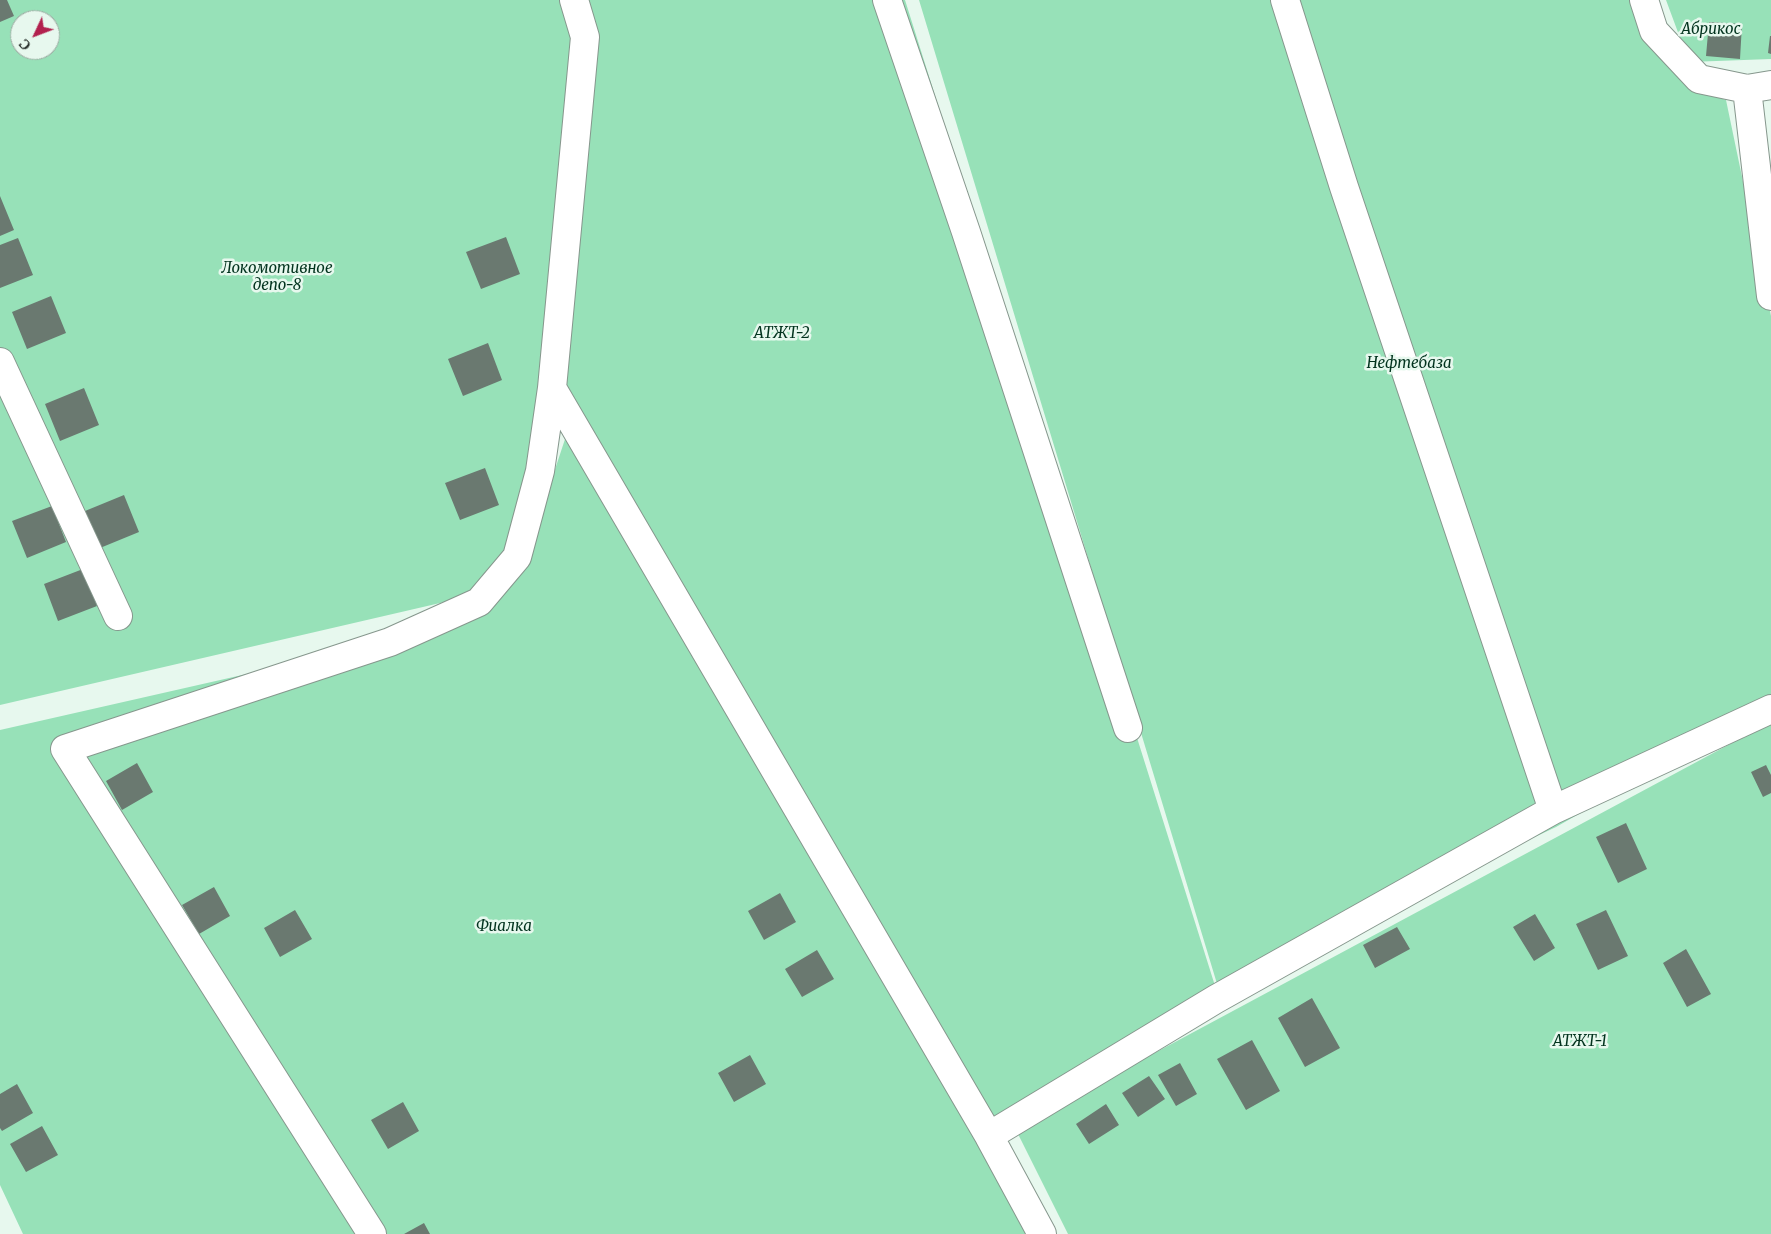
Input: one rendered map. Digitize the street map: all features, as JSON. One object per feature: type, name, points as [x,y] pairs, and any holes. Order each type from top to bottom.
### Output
[{"type":"lane","points":[[372,1234],[64,749],[390,642],[479,602],[517,557],[540,471],[552,388],[585,37],[574,0]]},
{"type":"lane","points":[[887,0],[972,251],[1128,728]]},
{"type":"lane","points":[[1285,0],[1344,187],[1553,810]]},
{"type":"lane","points":[[1644,0],[1654,31],[1699,79],[1759,87],[1771,296]]},
{"type":"lane","points":[[0,362],[118,616]]},
{"type":"lane","points":[[552,388],[989,1136],[1042,1234]]},
{"type":"lane","points":[[989,1136],[1216,1000],[1553,810],[1771,710]]},
{"type":"green space","name":"Локомотивное депо-8","points":[[0,0],[575,0],[525,542],[479,594],[0,705]]},
{"type":"green space","name":"АТЖТ-2","points":[[580,0],[905,0],[1216,989],[991,1129],[558,383]]},
{"type":"green space","name":"Нефтебаза","points":[[919,0],[1635,0],[1695,90],[1726,100],[1771,316],[1771,705],[1556,827],[1218,987]]},
{"type":"green space","name":"Абрикос","points":[[1666,0],[1771,0],[1771,59],[1689,62]]},
{"type":"green space","name":"Фиалка","points":[[571,421],[1029,1234],[23,1234],[0,1185],[0,730],[392,641],[481,606],[529,548]]},
{"type":"green space","name":"АТЖТ-1","points":[[1771,722],[1771,1234],[1068,1234],[1015,1128]]},
{"type":"building","points":[[0,0],[7,0],[11,10],[10,18],[0,22]]},
{"type":"building","points":[[1709,22],[1742,24],[1740,59],[1706,56]]},
{"type":"building","points":[[1771,36],[1771,54],[1768,53]]},
{"type":"building","points":[[0,196],[14,230],[0,236]]},
{"type":"building","points":[[506,237],[520,274],[481,289],[466,252]]},
{"type":"building","points":[[18,238],[33,275],[0,288],[0,245]]},
{"type":"building","points":[[51,296],[66,333],[27,349],[12,312]]},
{"type":"building","points":[[488,343],[502,380],[463,396],[448,359]]},
{"type":"building","points":[[84,388],[99,425],[60,441],[45,404]]},
{"type":"building","points":[[485,468],[499,505],[460,520],[445,483]]},
{"type":"building","points":[[124,495],[139,532],[100,548],[85,511]]},
{"type":"building","points":[[52,506],[66,542],[27,558],[12,521]]},
{"type":"building","points":[[83,569],[97,606],[58,621],[44,584]]},
{"type":"building","points":[[137,763],[153,792],[122,810],[106,781]]},
{"type":"building","points":[[1766,765],[1771,775],[1771,793],[1763,797],[1751,772]]},
{"type":"building","points":[[1626,823],[1647,869],[1618,883],[1596,837]]},
{"type":"building","points":[[214,887],[230,916],[199,934],[182,905]]},
{"type":"building","points":[[780,893],[796,922],[764,940],[748,911]]},
{"type":"building","points":[[295,910],[312,939],[280,957],[264,928]]},
{"type":"building","points":[[1606,910],[1628,956],[1598,970],[1576,924]]},
{"type":"building","points":[[1535,914],[1555,948],[1534,961],[1513,927]]},
{"type":"building","points":[[1397,927],[1410,949],[1375,968],[1363,945]]},
{"type":"building","points":[[1686,949],[1711,994],[1687,1007],[1663,963]]},
{"type":"building","points":[[817,950],[834,979],[802,997],[785,969]]},
{"type":"building","points":[[1312,998],[1340,1048],[1305,1067],[1278,1018]]},
{"type":"building","points":[[1252,1040],[1280,1091],[1246,1110],[1217,1059]]},
{"type":"building","points":[[750,1055],[766,1084],[734,1102],[718,1073]]},
{"type":"building","points":[[1180,1063],[1197,1094],[1176,1106],[1158,1075]]},
{"type":"building","points":[[1149,1076],[1165,1099],[1138,1117],[1122,1093]]},
{"type":"building","points":[[17,1084],[33,1113],[2,1131],[0,1128],[0,1094]]},
{"type":"building","points":[[403,1102],[419,1131],[388,1149],[371,1120]]},
{"type":"building","points":[[1106,1104],[1119,1125],[1089,1144],[1076,1124]]},
{"type":"building","points":[[42,1126],[58,1155],[26,1172],[10,1144]]},
{"type":"building","points":[[424,1223],[430,1234],[404,1234]]}]
